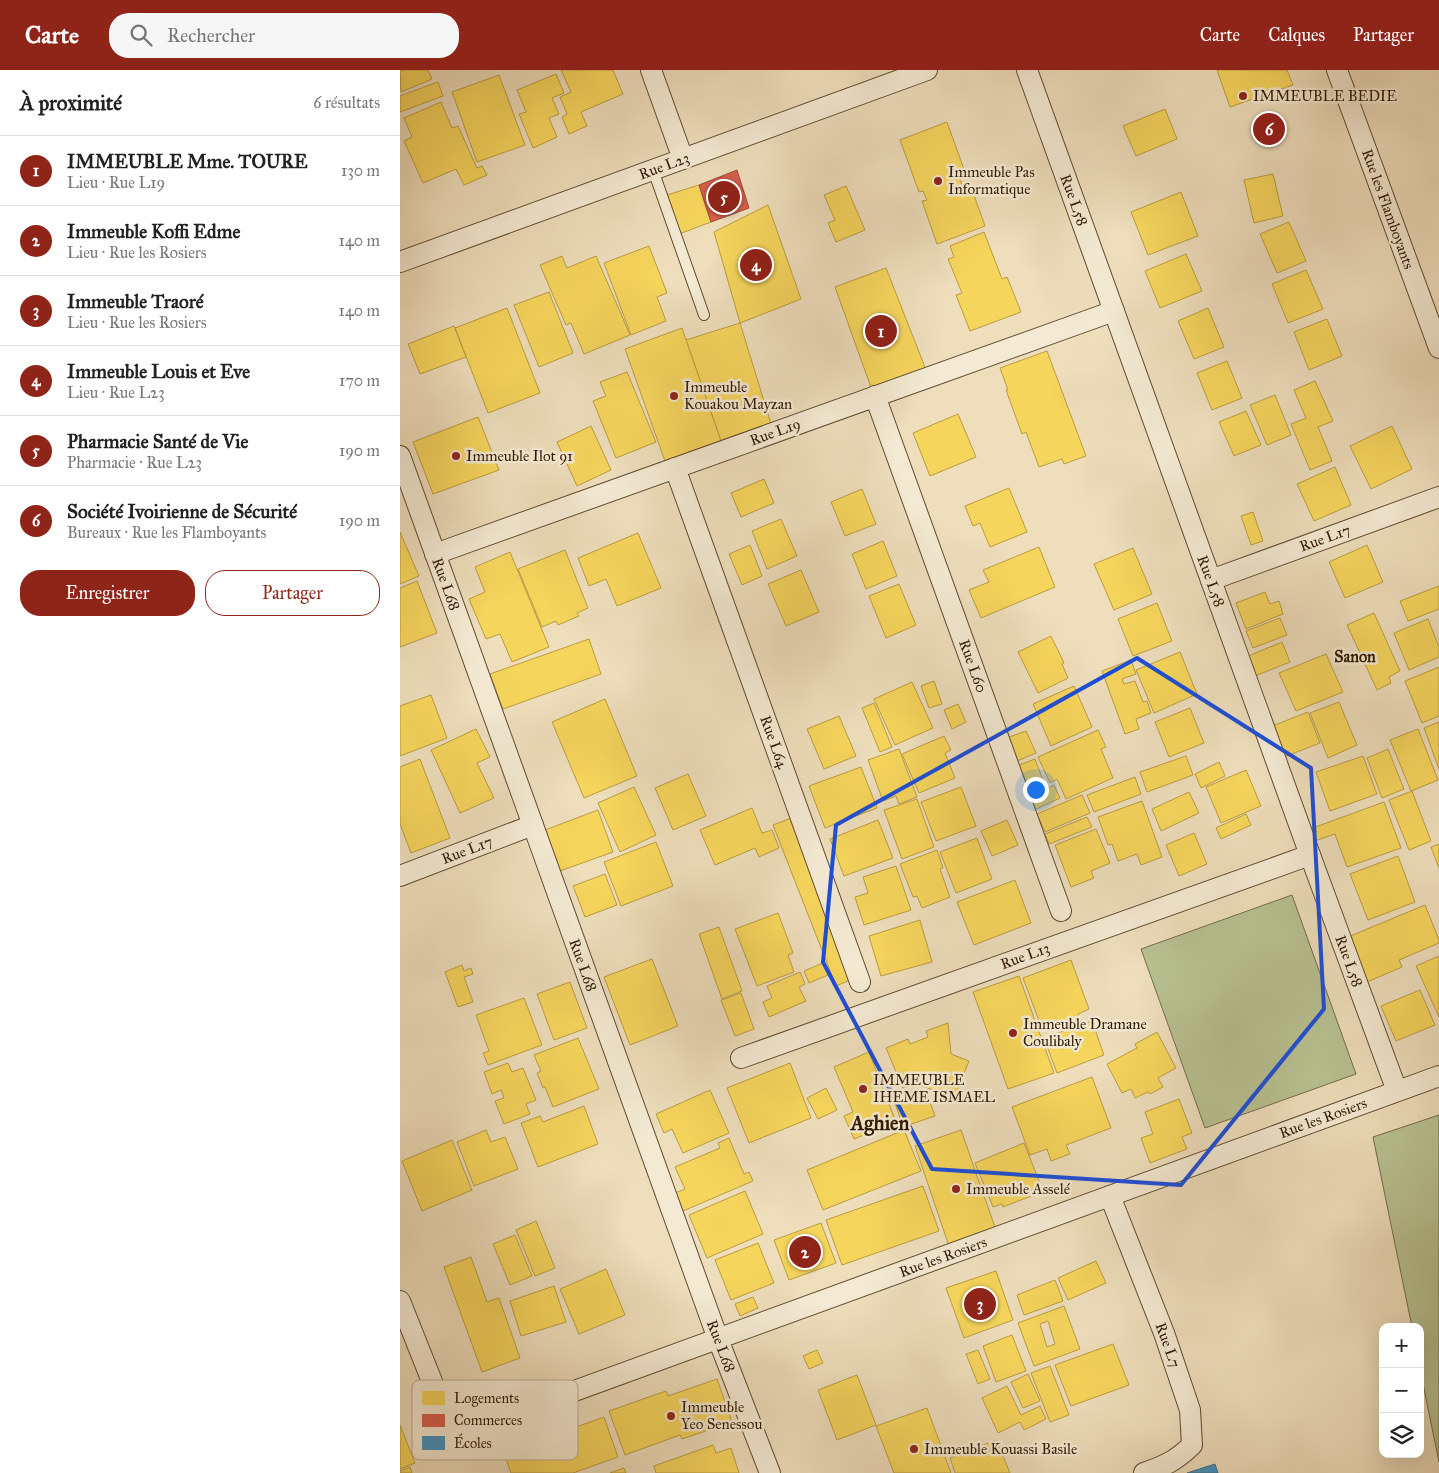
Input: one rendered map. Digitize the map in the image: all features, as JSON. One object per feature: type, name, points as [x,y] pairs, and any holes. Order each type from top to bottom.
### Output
[{"type":"street","points":[[651,70],[683,159]]},
{"type":"street","name":"Rue L23","points":[[400,262],[928,70]]},
{"type":"street","name":"Rue L58","points":[[1027,70],[1310,855],[1398,1091]]},
{"type":"street","name":"Rue les Flamboyants","points":[[1337,70],[1439,348]]},
{"type":"street","name":"Rue L19","points":[[435,554],[1114,311]]},
{"type":"street","name":"Rue L60","points":[[875,396],[1061,911]]},
{"type":"street","name":"Rue L68","points":[[400,456],[718,1339],[770,1473]]},
{"type":"street","name":"Rue L64","points":[[675,468],[860,982]]},
{"type":"street","name":"Rue L17","points":[[1211,580],[1439,497]]},
{"type":"street","name":"Rue L17","points":[[400,876],[533,825]]},
{"type":"street","name":"Rue L13","points":[[741,1058],[1310,855]]},
{"type":"street","name":"Rue les Rosiers","points":[[578,1390],[1439,1076]]},
{"type":"street","name":"Rue L7","points":[[1110,1196],[1164,1333],[1190,1410],[1192,1445],[1180,1458],[1144,1473]]},
{"type":"street","name":"Rue les Rosiers","points":[[400,1301],[432,1380]]},
{"type":"lane","points":[[653,170],[704,315]]},
{"type":"highlighted area","points":[[1137,658],[1311,768],[1324,1009],[1181,1185],[932,1169],[823,962],[836,825]]},
{"type":"green space","points":[[1292,895],[1356,1074],[1205,1128],[1141,949]]},
{"type":"green space","points":[[1439,1115],[1439,1462],[1424,1389],[1424,1323],[1411,1323],[1373,1137]]},
{"type":"building: Logements","points":[[400,70],[428,70],[432,79],[401,92]]},
{"type":"building: Logements","points":[[561,70],[613,70],[623,94],[581,112],[587,126],[569,134],[562,117],[567,114],[560,97],[571,92]]},
{"type":"building: Logements","name":"IMMEUBLE BEDIE","points":[[1217,70],[1287,70],[1293,85],[1230,107]]},
{"type":"building: Logements","points":[[556,74],[564,93],[552,98],[559,114],[549,118],[557,137],[533,148],[519,114],[526,112],[517,90]]},
{"type":"building: Logements","points":[[499,75],[525,145],[477,162],[452,92]]},
{"type":"building: Logements","points":[[438,82],[443,96],[400,112],[400,96]]},
{"type":"building: Logements","points":[[441,102],[452,128],[458,126],[477,168],[482,166],[487,175],[464,185],[456,169],[423,183],[404,141],[412,137],[404,118]]},
{"type":"building: Logements","points":[[1165,109],[1177,139],[1136,156],[1123,126]]},
{"type":"building: Logements","name":"Immeuble Pas Informatique","points":[[947,122],[966,175],[959,177],[963,187],[970,184],[985,226],[937,244],[922,201],[927,200],[923,191],[919,192],[900,140]]},
{"type":"building: Logements","points":[[1273,174],[1283,216],[1254,223],[1244,180]]},
{"type":"building: Logements","points":[[699,185],[711,222],[679,234],[667,195]]},
{"type":"building: Logements","points":[[846,186],[865,230],[836,242],[828,223],[835,220],[824,195]]},
{"type":"building: Logements","points":[[1181,192],[1198,236],[1148,255],[1131,212]]},
{"type":"building: Logements","points":[[768,205],[801,299],[740,323],[714,232]]},
{"type":"building: Logements","points":[[1289,222],[1306,261],[1277,273],[1260,234]]},
{"type":"building: Logements","points":[[984,232],[1002,279],[1007,277],[1021,312],[970,331],[956,295],[962,293],[948,259],[954,257],[950,246]]},
{"type":"building: Logements","points":[[649,246],[667,293],[657,297],[666,321],[631,335],[604,263]]},
{"type":"building: Logements","points":[[1186,254],[1202,291],[1160,308],[1145,271]]},
{"type":"building: Logements","points":[[562,256],[567,268],[596,256],[630,335],[584,354],[571,323],[566,325],[540,265]]},
{"type":"building: Logements","points":[[886,268],[928,375],[873,393],[835,287]]},
{"type":"building: Logements","points":[[1306,270],[1323,309],[1288,323],[1272,284]]},
{"type":"building: Logements","points":[[549,292],[573,353],[539,367],[514,305]]},
{"type":"building: Logements","points":[[507,308],[540,393],[488,413],[455,328]]},
{"type":"building: Logements","points":[[1208,308],[1224,347],[1194,359],[1178,321]]},
{"type":"building: Logements","points":[[1327,319],[1342,356],[1309,370],[1294,332]]},
{"type":"building: Logements","points":[[740,323],[772,427],[722,444],[686,340]]},
{"type":"building: Logements","points":[[454,326],[466,357],[420,374],[408,344]]},
{"type":"building: Logements","name":"Immeuble Kouakou Mayzan","points":[[682,328],[722,444],[666,464],[625,349]]},
{"type":"building: Logements","points":[[1047,351],[1086,456],[1064,464],[1062,459],[1039,467],[1026,432],[1022,434],[1000,368]]},
{"type":"building: Logements","points":[[1227,361],[1242,398],[1212,410],[1197,373]]},
{"type":"building: Logements","points":[[627,372],[656,442],[616,458],[593,401],[606,396],[600,382]]},
{"type":"building: Logements","points":[[1315,381],[1333,421],[1318,427],[1332,461],[1310,470],[1291,424],[1306,418],[1294,390]]},
{"type":"building: Logements","points":[[1275,395],[1291,435],[1267,445],[1250,405]]},
{"type":"building: Logements","points":[[1246,411],[1261,445],[1234,456],[1219,422]]},
{"type":"building: Logements","points":[[958,414],[976,457],[930,476],[913,433]]},
{"type":"building: Logements","name":"Immeuble Ilot 91","points":[[478,417],[499,470],[433,494],[413,442]]},
{"type":"building: Logements","points":[[591,426],[611,470],[577,486],[557,442]]},
{"type":"building: Logements","points":[[1392,426],[1412,469],[1371,489],[1350,446]]},
{"type":"building: Logements","points":[[1335,467],[1351,505],[1314,521],[1297,484]]},
{"type":"building: Logements","points":[[764,479],[774,503],[741,517],[731,493]]},
{"type":"building: Logements","points":[[1009,488],[1027,532],[990,547],[980,523],[973,526],[965,506]]},
{"type":"building: Logements","points":[[862,489],[876,524],[845,536],[831,502]]},
{"type":"building: Logements","points":[[1253,512],[1263,541],[1251,545],[1241,516]]},
{"type":"building: Logements","points":[[781,519],[797,556],[767,569],[752,531]]},
{"type":"building: Logements","points":[[400,532],[419,576],[400,584]]},
{"type":"building: Logements","points":[[638,533],[661,588],[617,606],[606,579],[589,586],[578,558]]},
{"type":"building: Logements","points":[[883,541],[897,576],[866,589],[852,554]]},
{"type":"building: Logements","points":[[750,545],[762,576],[742,585],[729,554]]},
{"type":"building: Logements","points":[[1367,545],[1383,582],[1345,598],[1329,562]]},
{"type":"building: Logements","points":[[1039,547],[1055,587],[981,618],[969,590],[989,582],[983,570]]},
{"type":"building: Logements","points":[[1133,548],[1152,594],[1114,610],[1094,564]]},
{"type":"building: Logements","points":[[565,550],[588,608],[577,613],[579,616],[558,625],[556,621],[542,627],[518,569]]},
{"type":"building: Logements","points":[[510,552],[549,647],[512,662],[500,634],[486,639],[469,599],[485,592],[475,567]]},
{"type":"building: Logements","points":[[801,570],[819,612],[786,626],[768,584]]},
{"type":"building: Logements","points":[[417,581],[437,633],[400,647],[400,588]]},
{"type":"building: Logements","points":[[899,584],[916,625],[886,638],[869,596]]},
{"type":"building: Logements","points":[[1439,586],[1439,609],[1408,621],[1400,601]]},
{"type":"building: Logements","points":[[1265,592],[1270,604],[1279,601],[1283,614],[1246,629],[1236,603]]},
{"type":"building: Logements","points":[[1157,603],[1172,641],[1133,656],[1118,619]]},
{"type":"building: Logements","points":[[1374,613],[1400,671],[1389,677],[1391,683],[1377,690],[1347,625]]},
{"type":"building: Logements","points":[[1280,618],[1287,635],[1253,648],[1246,631]]},
{"type":"building: Logements","points":[[1428,619],[1439,647],[1439,657],[1409,670],[1394,633]]},
{"type":"building: Logements","points":[[1051,636],[1064,663],[1062,664],[1068,678],[1038,693],[1018,652]]},
{"type":"building: Logements","points":[[589,639],[601,674],[503,709],[490,674]]},
{"type":"building: Logements","points":[[1282,642],[1290,662],[1255,676],[1246,657]]},
{"type":"building: Logements","points":[[1180,652],[1197,694],[1154,713],[1136,670]]},
{"type":"building: Logements","points":[[1326,654],[1343,692],[1296,711],[1279,673]]},
{"type":"building: Logements","points":[[1131,660],[1136,674],[1122,679],[1124,684],[1135,681],[1143,702],[1147,701],[1151,713],[1136,719],[1139,729],[1125,734],[1102,671]]},
{"type":"building: Logements","points":[[1439,667],[1439,716],[1422,723],[1405,681]]},
{"type":"building: Logements","points":[[934,681],[942,704],[929,708],[921,686]]},
{"type":"building: Logements","points":[[912,682],[933,728],[895,745],[874,699]]},
{"type":"building: Logements","points":[[1074,686],[1092,727],[1051,746],[1033,704]]},
{"type":"building: Logements","points":[[431,695],[447,738],[400,756],[400,706]]},
{"type":"building: Logements","points":[[605,699],[637,776],[584,798],[552,722]]},
{"type":"building: Logements","points":[[1339,702],[1357,745],[1328,758],[1310,713]]},
{"type":"building: Logements","points":[[874,703],[892,747],[880,752],[862,708]]},
{"type":"building: Logements","points":[[958,704],[966,722],[952,729],[944,710]]},
{"type":"building: Logements","points":[[1190,708],[1204,743],[1169,757],[1155,722]]},
{"type":"building: Logements","points":[[1308,712],[1320,743],[1284,757],[1272,726]]},
{"type":"building: Logements","points":[[839,716],[856,756],[824,769],[807,729]]},
{"type":"building: Logements","points":[[1439,722],[1439,769],[1424,728]]},
{"type":"building: Logements","points":[[476,729],[490,757],[477,763],[494,798],[460,813],[431,750]]},
{"type":"building: Logements","points":[[1418,729],[1438,780],[1411,791],[1390,740]]},
{"type":"building: Logements","points":[[1098,730],[1106,747],[1101,749],[1113,778],[1066,799],[1057,779],[1050,783],[1038,757]]},
{"type":"building: Logements","points":[[1026,731],[1036,753],[1017,761],[1007,738]]},
{"type":"building: Logements","points":[[944,736],[951,750],[945,753],[955,778],[919,793],[902,754]]},
{"type":"building: Logements","points":[[899,749],[917,797],[899,804],[896,796],[883,801],[868,760]]},
{"type":"building: Logements","points":[[1388,749],[1404,789],[1382,798],[1367,758]]},
{"type":"building: Logements","points":[[1186,756],[1193,775],[1147,792],[1140,772]]},
{"type":"building: Logements","points":[[1363,756],[1377,794],[1330,811],[1316,772]]},
{"type":"building: Logements","points":[[420,759],[450,838],[411,853],[400,824],[400,767]]},
{"type":"building: Logements","points":[[1035,759],[1044,783],[1029,789],[1019,765]]},
{"type":"building: Logements","points":[[1219,762],[1225,776],[1201,788],[1195,774]]},
{"type":"building: Logements","points":[[861,767],[877,808],[825,828],[809,786]]},
{"type":"building: Logements","points":[[1246,770],[1261,806],[1221,823],[1206,787]]},
{"type":"building: Logements","points":[[688,774],[706,816],[673,830],[655,788]]},
{"type":"building: Logements","points":[[1135,777],[1141,794],[1094,812],[1087,795]]},
{"type":"building: Logements","points":[[1054,785],[1060,798],[1034,810],[1028,798]]},
{"type":"building: Logements","points":[[634,787],[656,835],[620,852],[598,803]]},
{"type":"building: Logements","points":[[961,787],[976,826],[936,841],[921,802]]},
{"type":"building: Logements","points":[[1412,791],[1431,841],[1409,850],[1389,800]]},
{"type":"building: Logements","points":[[1189,792],[1199,813],[1161,831],[1152,809]]},
{"type":"building: Logements","points":[[1082,795],[1090,813],[1045,832],[1037,814]]},
{"type":"building: Logements","points":[[917,799],[934,847],[902,859],[884,810]]},
{"type":"building: Logements","points":[[1142,801],[1162,857],[1141,865],[1137,854],[1118,861],[1112,844],[1108,845],[1098,817]]},
{"type":"building: Logements","points":[[1384,802],[1401,848],[1347,867],[1335,834],[1315,841],[1310,829]]},
{"type":"building: Logements","points":[[752,808],[762,833],[772,830],[779,848],[759,857],[755,848],[715,865],[700,830]]},
{"type":"building: Logements","points":[[598,810],[613,852],[560,871],[545,830]]},
{"type":"building: Logements","points":[[1246,814],[1251,825],[1221,839],[1216,828]]},
{"type":"building: Logements","points":[[794,817],[857,977],[836,986],[773,825]]},
{"type":"building: Logements","points":[[1087,817],[1092,827],[1049,844],[1045,834]]},
{"type":"building: Logements","points":[[878,820],[893,858],[844,876],[830,839]]},
{"type":"building: Logements","points":[[1007,820],[1018,845],[992,856],[981,831]]},
{"type":"building: Logements","points":[[1096,829],[1110,863],[1091,871],[1094,878],[1071,887],[1055,845]]},
{"type":"building: Logements","points":[[1194,833],[1207,864],[1179,876],[1166,845]]},
{"type":"building: Logements","points":[[977,838],[992,879],[956,893],[940,852]]},
{"type":"building: Logements","points":[[656,842],[673,886],[621,906],[604,862]]},
{"type":"building: Logements","points":[[1439,844],[1439,868],[1431,847]]},
{"type":"building: Logements","points":[[937,850],[943,868],[940,869],[950,897],[922,908],[917,896],[913,897],[900,864]]},
{"type":"building: Logements","points":[[1398,856],[1415,902],[1368,920],[1350,874]]},
{"type":"building: Logements","points":[[896,866],[911,910],[864,925],[855,897],[868,893],[863,877]]},
{"type":"building: Logements","points":[[605,874],[617,905],[585,917],[573,886]]},
{"type":"building: Logements","points":[[1015,880],[1031,923],[974,945],[957,902]]},
{"type":"building: Logements","points":[[1425,905],[1439,943],[1399,960],[1402,967],[1367,982],[1348,937]]},
{"type":"building: Logements","points":[[778,913],[793,953],[788,955],[794,972],[757,986],[735,929]]},
{"type":"building: Logements","points":[[920,920],[932,962],[881,976],[869,936]]},
{"type":"building: Logements","points":[[719,927],[742,991],[722,999],[699,934]]},
{"type":"building: Logements","points":[[1439,956],[1439,1017],[1416,966]]},
{"type":"building: Logements","points":[[652,959],[678,1026],[630,1045],[604,977]]},
{"type":"building: Logements","points":[[1071,960],[1089,1009],[1078,1014],[1080,1019],[1060,1026],[1057,1020],[1041,1026],[1023,978]]},
{"type":"building: Logements","points":[[823,963],[828,975],[809,983],[804,971]]},
{"type":"building: Logements","points":[[462,965],[464,971],[471,968],[473,974],[464,977],[473,1002],[458,1007],[445,972]]},
{"type":"building: Logements","points":[[800,972],[805,984],[799,987],[806,1001],[769,1017],[763,1002],[772,998],[767,986]]},
{"type":"building: Logements","name":"Immeuble Dramane Coulibaly","points":[[1019,976],[1054,1073],[1008,1089],[973,992]]},
{"type":"building: Logements","points":[[570,982],[587,1028],[554,1040],[537,994]]},
{"type":"building: Logements","points":[[1420,990],[1435,1025],[1396,1041],[1381,1006]]},
{"type":"building: Logements","points":[[741,993],[754,1029],[735,1036],[721,1000]]},
{"type":"building: Logements","points":[[524,998],[542,1045],[488,1065],[483,1053],[489,1051],[476,1015]]},
{"type":"building: Logements","points":[[1092,1021],[1104,1055],[1057,1073],[1044,1038]]},
{"type":"building: Logements","points":[[948,1023],[951,1054],[969,1061],[954,1099],[915,1083],[903,1088],[886,1048],[908,1039],[910,1044],[928,1037],[926,1031]]},
{"type":"building: Logements","points":[[1157,1032],[1176,1068],[1158,1078],[1163,1087],[1150,1094],[1148,1092],[1135,1098],[1131,1089],[1122,1093],[1107,1064],[1137,1048],[1135,1044]]},
{"type":"building: Logements","points":[[578,1038],[599,1089],[553,1107],[537,1073],[541,1071],[534,1055]]},
{"type":"building: Logements","name":"IMMEUBLE IHEME ISMAEL","points":[[869,1052],[896,1122],[854,1139],[844,1116],[853,1112],[834,1067]]},
{"type":"building: Logements","points":[[508,1063],[512,1072],[523,1068],[536,1100],[526,1104],[530,1114],[504,1124],[495,1101],[504,1098],[501,1090],[492,1094],[484,1072]]},
{"type":"building: Logements","points":[[790,1063],[811,1118],[749,1143],[727,1088]]},
{"type":"building: Logements","points":[[1092,1077],[1111,1128],[1066,1145],[1070,1154],[1051,1161],[1047,1149],[1030,1155],[1012,1107]]},
{"type":"building: Logements","points":[[826,1088],[837,1110],[818,1119],[807,1098]]},
{"type":"building: Logements","points":[[710,1090],[729,1133],[683,1153],[672,1129],[664,1133],[656,1114]]},
{"type":"building: Logements","points":[[927,1093],[935,1116],[903,1127],[895,1103]]},
{"type":"building: Logements","points":[[1179,1099],[1192,1133],[1182,1137],[1187,1149],[1150,1163],[1141,1138],[1153,1134],[1145,1112]]},
{"type":"building: Logements","points":[[584,1106],[598,1144],[538,1167],[521,1123],[540,1116],[543,1122]]},
{"type":"building: Logements","points":[[486,1130],[491,1142],[505,1137],[518,1169],[474,1186],[457,1142]]},
{"type":"building: Logements","points":[[904,1130],[921,1171],[823,1210],[807,1170]]},
{"type":"building: Logements","name":"Immeuble Asselé","points":[[961,1130],[997,1233],[950,1249],[915,1146]]},
{"type":"building: Logements","points":[[729,1138],[744,1174],[749,1172],[753,1181],[683,1211],[675,1193],[685,1189],[675,1167],[720,1148],[718,1143]]},
{"type":"building: Logements","points":[[452,1140],[472,1190],[422,1211],[402,1161]]},
{"type":"building: Logements","points":[[1024,1143],[1041,1186],[1029,1191],[1031,1196],[1003,1207],[1002,1204],[993,1207],[975,1163]]},
{"type":"building: Logements","points":[[923,1186],[939,1231],[842,1265],[826,1220]]},
{"type":"building: Logements","points":[[745,1191],[763,1234],[707,1258],[689,1215]]},
{"type":"building: Logements","points":[[536,1221],[555,1268],[535,1276],[516,1230]]},
{"type":"building: Logements","points":[[821,1223],[836,1263],[789,1280],[774,1240]]},
{"type":"building: Logements","points":[[515,1235],[532,1276],[510,1285],[493,1244]]},
{"type":"building: Logements","points":[[758,1243],[774,1283],[731,1300],[715,1260]]},
{"type":"building: Logements","points":[[471,1257],[487,1302],[499,1298],[520,1358],[482,1372],[444,1267]]},
{"type":"building: Logements","points":[[1096,1261],[1106,1283],[1068,1300],[1058,1278]]},
{"type":"building: Logements","points":[[606,1269],[625,1315],[579,1334],[560,1289]]},
{"type":"building: Logements","points":[[996,1271],[1013,1320],[964,1338],[946,1288]]},
{"type":"building: Logements","points":[[1055,1280],[1063,1301],[1024,1315],[1017,1295]]},
{"type":"building: Logements","points":[[554,1286],[566,1322],[521,1336],[510,1301]]},
{"type":"building: Logements","points":[[753,1297],[758,1308],[740,1316],[735,1304]]},
{"type":"building: Logements","points":[[1064,1306],[1080,1349],[1034,1366],[1018,1323]],"holes":[[[1048,1321],[1055,1344],[1047,1347],[1040,1324]]]},
{"type":"building: Logements","points":[[1012,1335],[1026,1371],[996,1382],[983,1346]]},
{"type":"building: Logements","points":[[1113,1344],[1129,1385],[1071,1406],[1055,1365]]},
{"type":"building: Logements","points":[[817,1350],[823,1363],[809,1369],[803,1356]]},
{"type":"building: Logements","points":[[978,1350],[990,1379],[978,1384],[966,1354]]},
{"type":"building: Logements","points":[[1050,1366],[1069,1415],[1050,1422],[1031,1373]]},
{"type":"building: Logements","points":[[1028,1374],[1040,1401],[1023,1408],[1011,1382]]},
{"type":"building: Logements","points":[[857,1375],[876,1425],[837,1440],[818,1390]]},
{"type":"building: Logements","name":"Immeuble Yeo Senessou","points":[[717,1379],[732,1422],[682,1439],[680,1435],[625,1455],[609,1411],[666,1391],[668,1396]]},
{"type":"building: Logements","points":[[1007,1386],[1021,1415],[1040,1406],[1046,1419],[1024,1430],[1020,1422],[998,1433],[982,1398]]},
{"type":"building: Logements","name":"Immeuble Kouassi Basile","points":[[927,1408],[951,1473],[894,1473],[876,1426]]},
{"type":"building: Logements","points":[[604,1417],[618,1457],[573,1473],[511,1473],[506,1460],[578,1460],[578,1426]]},
{"type":"building: Logements","points":[[400,1425],[412,1460],[415,1463],[400,1469]]},
{"type":"building: Logements","points":[[996,1440],[1010,1473],[955,1473],[950,1458]]},
{"type":"building: Logements","points":[[713,1445],[716,1453],[731,1448],[739,1473],[656,1473],[654,1466]]},
{"type":"building: Logements","points":[[410,1467],[412,1473],[400,1473],[400,1471]]},
{"type":"building: Logements","points":[[624,1468],[626,1473],[610,1473]]},
{"type":"building: Commerces","points":[[737,170],[749,208],[711,222],[699,185]]},
{"type":"building: Écoles","points":[[1215,1464],[1218,1473],[1187,1473]]},
{"type":"place","name":"IMMEUBLE BEDIE","points":[[1243,96]]},
{"type":"place","name":"Société Ivoirienne de Sécurité","points":[[1269,129]]},
{"type":"place","name":"Immeuble Pas Informatique","points":[[938,181]]},
{"type":"place","name":"Pharmacie Santé de Vie","points":[[724,197]]},
{"type":"place","name":"Immeuble Louis et Eve","points":[[756,265]]},
{"type":"place","name":"IMMEUBLE Mme. TOURE","points":[[881,331]]},
{"type":"place","name":"Immeuble Kouakou Mayzan","points":[[674,396]]},
{"type":"place","name":"Immeuble Ilot 91","points":[[456,456]]},
{"type":"place","name":"Immeuble Dramane Coulibaly","points":[[1013,1033]]},
{"type":"place","name":"IMMEUBLE IHEME ISMAEL","points":[[863,1089]]},
{"type":"place","name":"Immeuble Asselé","points":[[956,1189]]},
{"type":"place","name":"Immeuble Koffi Edme","points":[[805,1252]]},
{"type":"place","name":"Immeuble Traoré","points":[[980,1304]]},
{"type":"place","name":"Immeuble Yeo Senessou","points":[[671,1416]]},
{"type":"place","name":"Immeuble Kouassi Basile","points":[[914,1449]]},
{"type":"district","name":"Sanon","points":[[1355,656]]},
{"type":"district","name":"Aghien","points":[[880,1123]]}]
